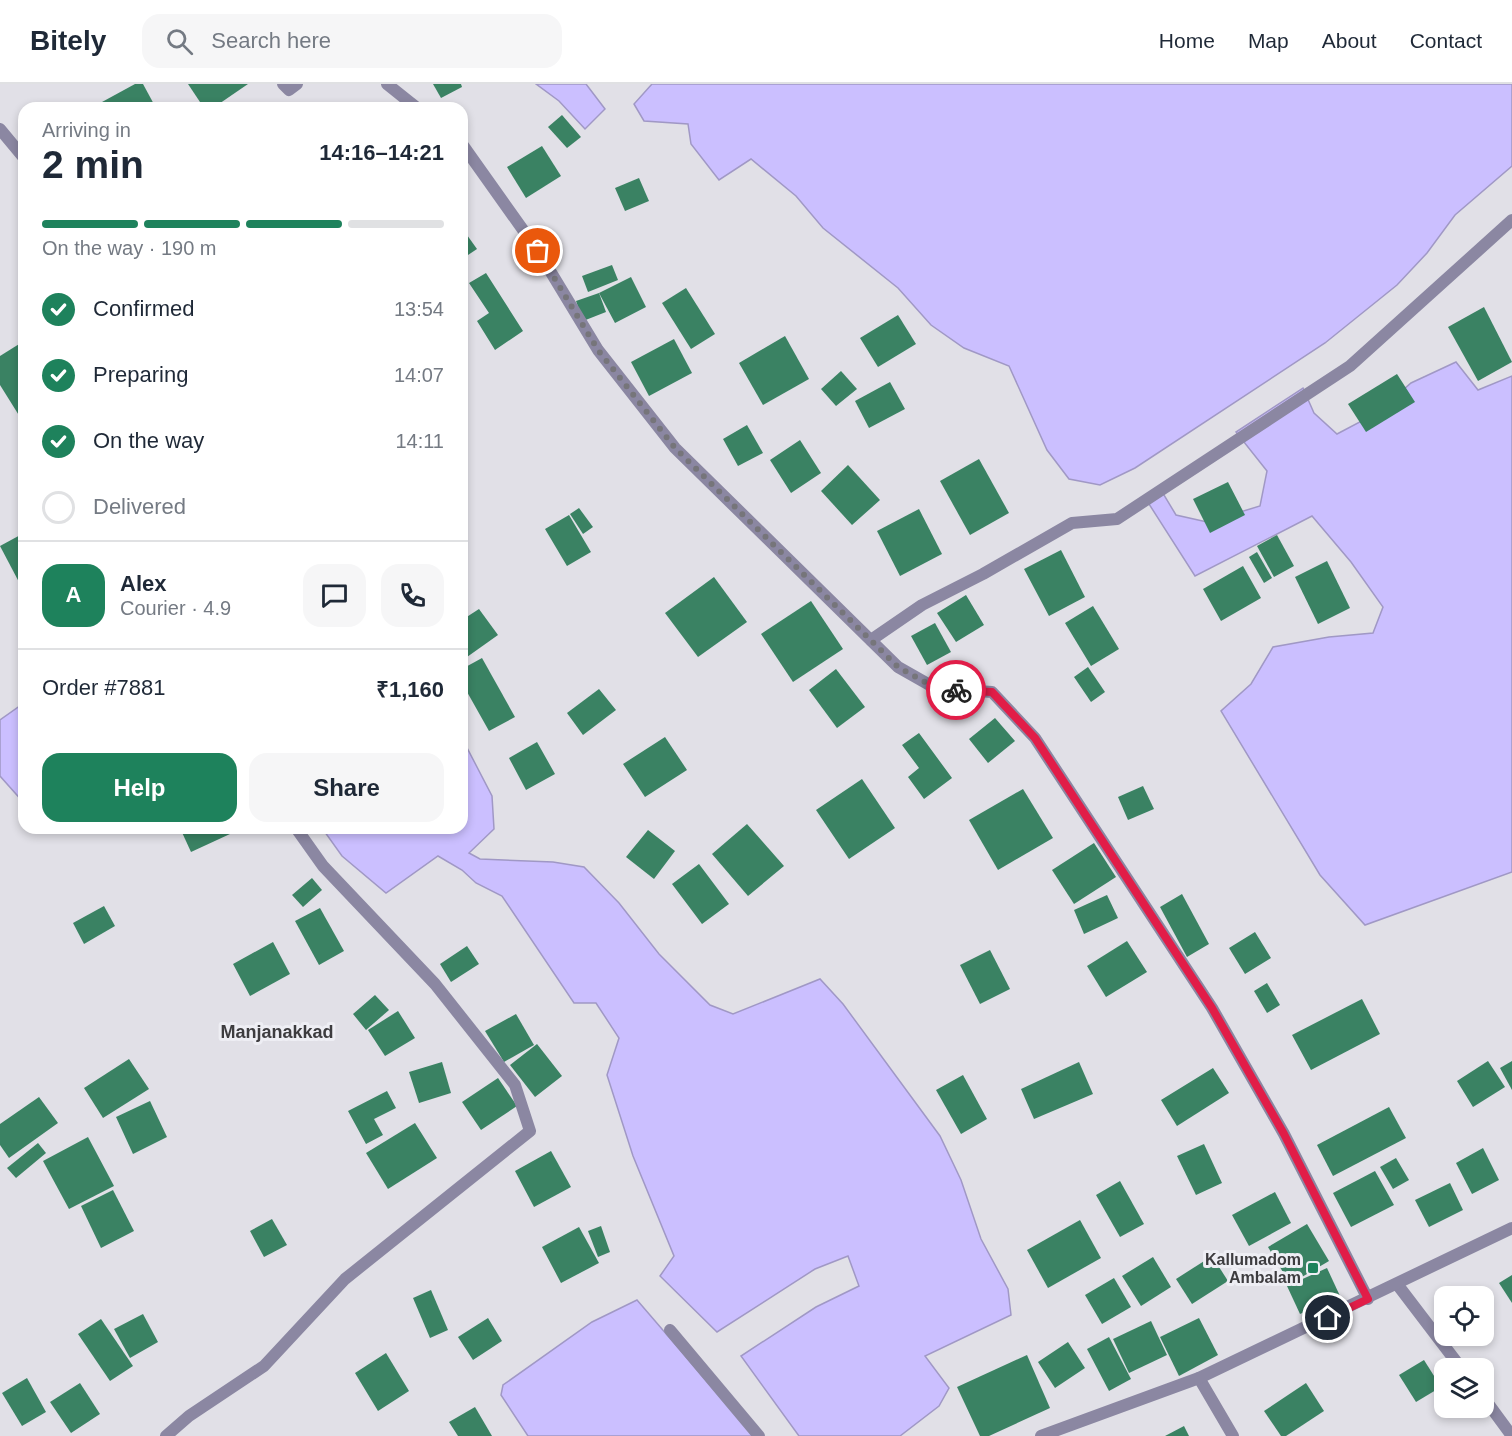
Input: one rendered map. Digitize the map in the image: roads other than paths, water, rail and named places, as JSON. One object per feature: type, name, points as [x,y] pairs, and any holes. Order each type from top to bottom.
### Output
[{"type":"street","points":[[283,84],[290,90],[297,84]]},
{"type":"street","points":[[387,84],[410,102]]},
{"type":"street","points":[[0,129],[18,151]]},
{"type":"street","points":[[468,152],[538,251],[598,350],[675,448],[898,667],[936,688],[992,692],[1035,738],[1212,1008],[1284,1134],[1368,1299]]},
{"type":"street","points":[[871,640],[922,604],[983,574],[1072,522],[1117,519],[1340,372],[1512,220]]},
{"type":"street","points":[[166,1436],[189,1416],[264,1366],[345,1279],[530,1131],[515,1085],[435,984],[323,866],[300,834]]},
{"type":"street","points":[[1041,1436],[1199,1378],[1512,1228]]},
{"type":"street","points":[[1397,1284],[1453,1358]]},
{"type":"street","points":[[670,1330],[759,1436]]},
{"type":"street","points":[[1199,1378],[1233,1436]]},
{"type":"street","points":[[1494,1412],[1512,1436]]},
{"type":"place","name":"Kallumadom Ambalam","points":[[1313,1268]]},
{"type":"district","name":"Manjanakkad","points":[[277,1032]]}]
